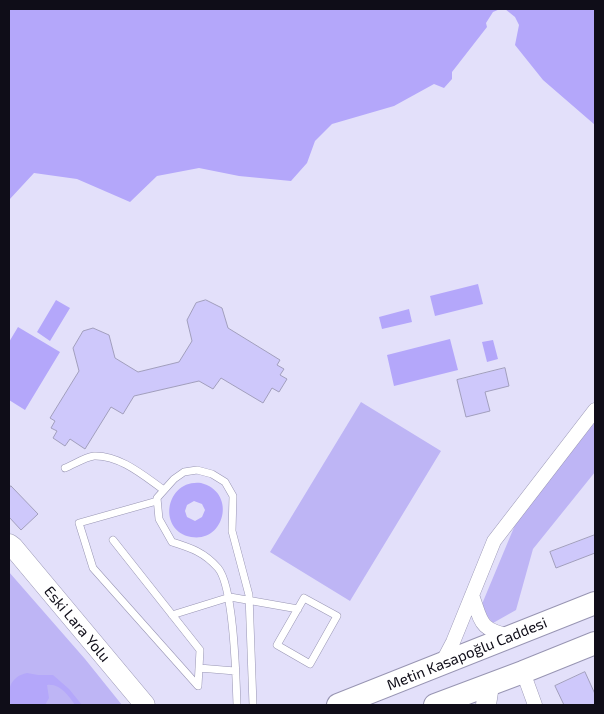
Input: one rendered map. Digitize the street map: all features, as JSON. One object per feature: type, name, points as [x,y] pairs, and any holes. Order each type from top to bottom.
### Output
[{"type":"main road","name":"Metin Kasapoğlu Caddesi","points":[[338,705],[595,603]]},
{"type":"main road","points":[[435,705],[487,695],[523,672],[595,643]]},
{"type":"street","points":[[442,663],[453,642],[494,542],[595,410]]},
{"type":"street","name":"Eski Lara Yolu","points":[[9,544],[144,705]]},
{"type":"street","points":[[472,595],[483,624],[487,629],[510,636]]},
{"type":"street","points":[[523,672],[535,705]]},
{"type":"lane","points":[[65,468],[93,456],[110,458],[128,465],[164,490]]},
{"type":"lane","points":[[237,705],[230,597],[219,569],[198,551],[172,542],[159,519],[157,498],[174,479],[184,472],[197,470],[212,474],[225,482],[233,496],[232,531],[250,602],[253,705]]},
{"type":"lane","points":[[113,540],[200,650],[198,686],[93,568],[79,522],[157,501]]},
{"type":"lane","points":[[172,614],[230,597],[298,609]]},
{"type":"lane","points":[[304,598],[337,616],[310,664],[277,645],[298,609],[304,598]]},
{"type":"lane","points":[[199,668],[235,670]]},
{"type":"shaded area","points":[[9,9],[500,9],[493,12],[486,23],[487,27],[452,72],[452,79],[444,88],[434,84],[394,106],[332,124],[315,141],[307,163],[291,181],[239,176],[199,168],[157,176],[130,202],[77,179],[34,173],[9,200]]},
{"type":"shaded area","points":[[505,9],[595,9],[595,125],[543,80],[515,45],[519,25],[515,17]]},
{"type":"shaded area","points":[[478,284],[483,304],[435,316],[430,296]]},
{"type":"shaded area","points":[[56,300],[70,308],[50,341],[37,332]]},
{"type":"shaded area","points":[[409,309],[412,322],[382,329],[379,317]]},
{"type":"shaded area","points":[[18,327],[60,352],[25,410],[9,400],[9,342]]},
{"type":"shaded area","points":[[450,339],[458,370],[394,386],[387,355]]},
{"type":"shaded area","points":[[493,340],[498,359],[487,362],[482,342]]},
{"type":"shaded area","points":[[361,402],[441,451],[350,601],[270,552]]},
{"type":"shaded area","points":[[595,422],[595,472],[533,549],[516,610],[493,623],[485,614],[482,604],[520,513]]},
{"type":"shaded area","points":[[201,483],[212,488],[219,496],[223,506],[219,525],[203,537],[191,537],[180,533],[173,525],[170,516],[170,506],[173,497],[179,489],[189,484]],"holes":[[[194,501],[202,504],[205,510],[202,517],[195,521],[187,517],[185,511],[187,505]]]},
{"type":"shaded area","points":[[9,572],[85,659],[122,705],[9,705]]},
{"type":"shaded area","points":[[27,673],[53,675],[69,689],[82,705],[75,705],[60,688],[47,685],[49,698],[45,705],[11,705],[9,690],[13,681]]},
{"type":"building","points":[[206,300],[222,308],[228,328],[280,360],[277,365],[284,369],[280,375],[287,379],[279,392],[272,388],[263,403],[221,378],[213,389],[199,381],[134,396],[123,414],[111,407],[85,449],[70,439],[65,446],[53,438],[57,431],[51,428],[55,421],[50,418],[79,371],[73,348],[83,331],[93,328],[109,335],[115,358],[138,372],[179,362],[192,341],[187,320],[196,303]]},
{"type":"building","points":[[505,368],[509,386],[485,392],[490,411],[466,417],[457,380]]},
{"type":"building","points":[[11,486],[38,514],[21,530],[9,517],[9,489]]},
{"type":"building","points":[[595,535],[595,553],[556,568],[550,552]]},
{"type":"building","points":[[585,672],[595,694],[595,705],[564,705],[555,686]]}]
